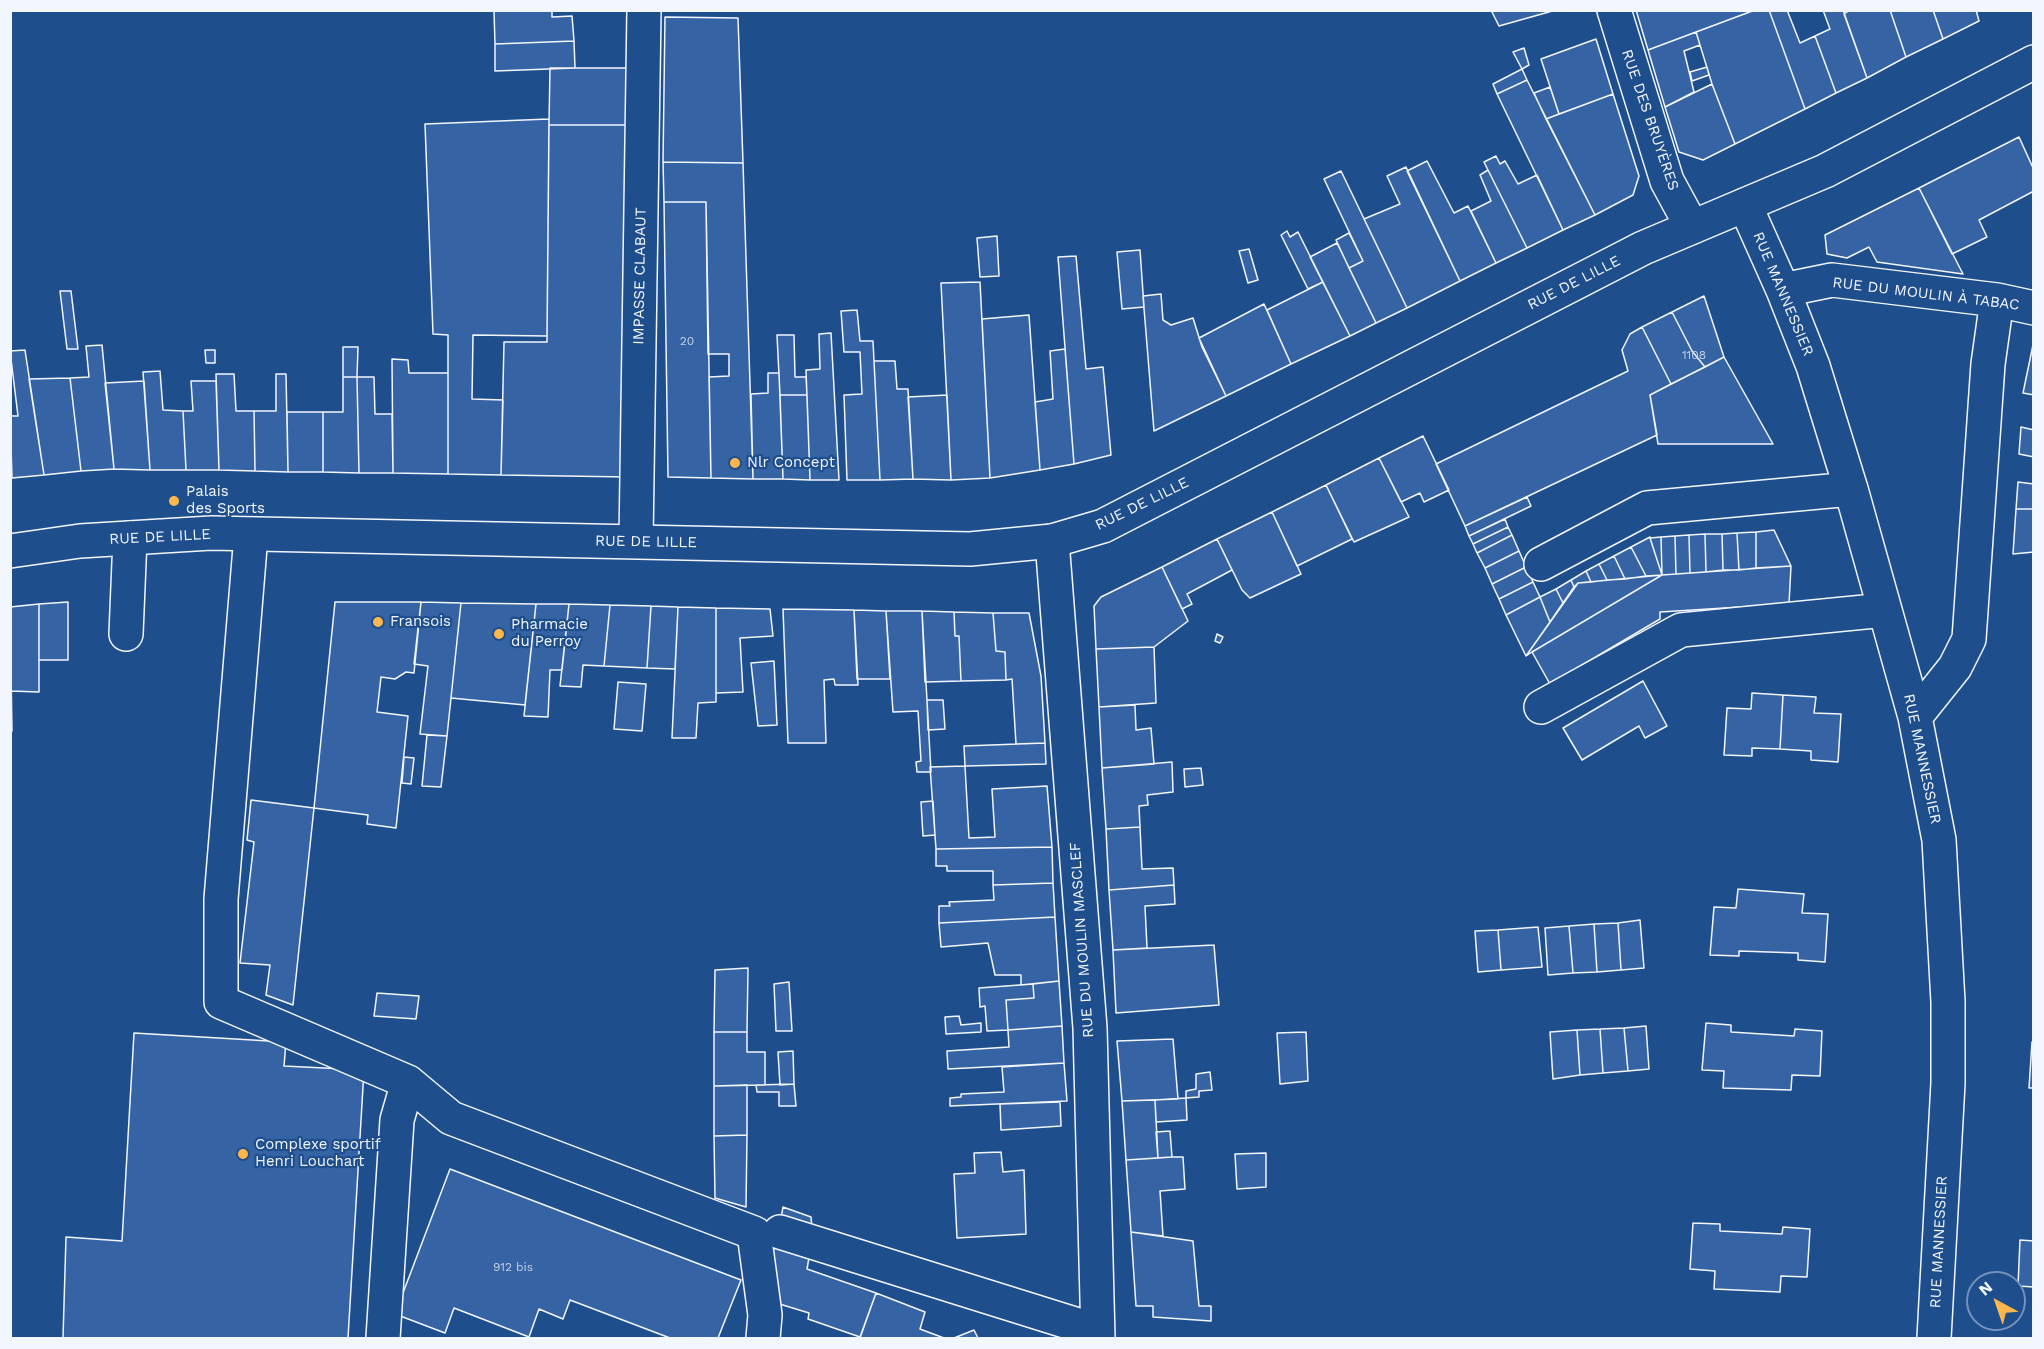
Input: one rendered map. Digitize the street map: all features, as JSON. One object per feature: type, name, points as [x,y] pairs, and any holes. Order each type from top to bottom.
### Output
[{"type":"street","name":"IMPASSE CLABAUT","points":[[636,541],[644,10]]},
{"type":"street","name":"RUE DES BRUYÈRES","points":[[1614,10],[1667,181],[1692,226]]},
{"type":"street","name":"RUE DE LILLE","points":[[10,551],[130,538],[251,534],[970,549],[1052,541],[1103,526],[1643,248],[1825,171],[2034,62]]},
{"type":"street","name":"RUE MANNESSIER","points":[[1745,205],[1783,290],[1813,366],[1851,489],[1915,717],[1939,840],[1948,1002],[1948,1083],[1934,1338]]},
{"type":"street","name":"RUE DU MOULIN À TABAC","points":[[1783,290],[1832,280],[1997,300],[2034,308]]},
{"type":"street","points":[[1915,717],[1955,667],[1969,639],[1988,364],[1997,300]]},
{"type":"street","points":[[1541,564],[1647,508],[1851,489]]},
{"type":"street","points":[[251,534],[221,899],[221,1002],[408,1082],[451,1118],[754,1233],[765,1315],[764,1338]]},
{"type":"street","points":[[126,634],[130,538]]},
{"type":"street","name":"RUE DU MOULIN MASCLEF","points":[[1052,541],[1090,1028],[1098,1335]]},
{"type":"street","points":[[1541,707],[1681,630],[1885,610]]},
{"type":"street","points":[[383,1338],[397,1120],[408,1082]]},
{"type":"street","points":[[780,1232],[1098,1335]]},
{"type":"building","points":[[482,10],[552,10],[552,17],[572,16],[574,41],[495,44],[494,11]]},
{"type":"building","points":[[1491,10],[1556,10],[1499,26]]},
{"type":"building","points":[[1636,10],[1755,10],[1648,50]]},
{"type":"building","points":[[1755,10],[1769,10],[1805,109],[1735,144],[1712,84],[1696,32]]},
{"type":"building","points":[[1769,10],[1787,10],[1800,43],[1815,36],[1836,93],[1805,109]]},
{"type":"building","points":[[1823,10],[1843,10],[1867,78],[1836,93],[1815,36],[1830,29]]},
{"type":"building","points":[[1850,10],[1890,10],[1906,57],[1867,78],[1844,14]]},
{"type":"building","points":[[1890,10],[1933,10],[1943,39],[1906,57]]},
{"type":"building","points":[[1933,10],[1976,10],[1979,21],[1943,39]]},
{"type":"building","points":[[665,17],[738,18],[743,163],[663,162]]},
{"type":"building","points":[[1696,32],[1700,45],[1684,51],[1694,92],[1665,107],[1648,50]]},
{"type":"building","points":[[1596,39],[1613,94],[1559,114],[1541,59]]},
{"type":"building","points":[[574,41],[575,68],[495,71],[495,44]]},
{"type":"building","points":[[1524,48],[1529,65],[1522,69],[1513,52]]},
{"type":"building","points":[[1707,67],[1709,75],[1692,81],[1690,72]]},
{"type":"building","points":[[550,68],[631,68],[631,125],[549,125]]},
{"type":"building","points":[[1522,69],[1527,80],[1497,94],[1493,84]]},
{"type":"building","points":[[1527,80],[1595,215],[1563,230],[1497,94]]},
{"type":"building","points":[[1712,84],[1735,144],[1703,160],[1679,152],[1665,107]]},
{"type":"building","points":[[1550,87],[1559,114],[1546,119],[1534,93]]},
{"type":"building","points":[[1613,94],[1639,176],[1633,195],[1595,215],[1546,119]]},
{"type":"building","points":[[549,119],[547,336],[473,335],[472,399],[503,400],[501,475],[448,474],[448,335],[433,334],[425,124]]},
{"type":"building","points":[[549,125],[631,125],[628,477],[501,475],[504,342],[547,342]]},
{"type":"building","points":[[2019,137],[2034,170],[2034,191],[1979,220],[1987,237],[1952,254],[1919,188]]},
{"type":"building","points":[[1496,156],[1500,164],[1505,161],[1518,184],[1537,175],[1563,230],[1527,248],[1484,162]]},
{"type":"building","points":[[1427,161],[1454,213],[1468,206],[1496,263],[1460,281],[1407,171]]},
{"type":"building","points":[[663,162],[743,163],[753,479],[711,478],[709,377],[729,376],[729,354],[708,354],[706,202],[664,202]]},
{"type":"building","points":[[1406,167],[1460,281],[1407,308],[1364,219],[1400,204],[1387,176]]},
{"type":"building","points":[[1488,170],[1527,248],[1496,263],[1471,211],[1491,201],[1480,175]]},
{"type":"building","points":[[1341,171],[1407,308],[1376,323],[1349,268],[1363,261],[1324,179]]},
{"type":"building","points":[[1919,188],[1963,274],[1877,262],[1869,247],[1847,258],[1827,254],[1825,235]]},
{"type":"building","points":[[664,202],[706,202],[711,478],[668,477]]},
{"type":"building","points":[[1287,231],[1290,237],[1298,232],[1323,282],[1308,289],[1281,235]]},
{"type":"building","points":[[1349,233],[1363,261],[1349,268],[1336,240]]},
{"type":"building","points":[[997,236],[999,276],[980,277],[977,238]]},
{"type":"building","points":[[1337,243],[1376,323],[1350,336],[1310,257]]},
{"type":"building","points":[[1249,249],[1258,280],[1248,283],[1239,251]]},
{"type":"building","points":[[1140,250],[1144,307],[1122,309],[1117,252]]},
{"type":"building","points":[[1076,256],[1086,369],[1103,367],[1111,455],[1074,464],[1058,257]]},
{"type":"building","points":[[980,282],[990,478],[951,480],[941,283]]},
{"type":"building","points":[[1323,282],[1350,336],[1291,364],[1267,310]]},
{"type":"building","points":[[60,291],[71,291],[78,349],[67,349]]},
{"type":"building","points":[[1161,294],[1163,320],[1171,325],[1193,318],[1202,347],[1226,396],[1154,431],[1143,296]]},
{"type":"building","points":[[1704,296],[1724,357],[1705,367],[1692,351],[1672,312]]},
{"type":"building","points":[[1264,304],[1291,364],[1226,396],[1199,338]]},
{"type":"building","points":[[857,310],[860,341],[873,341],[880,480],[847,480],[844,395],[862,394],[860,352],[844,352],[841,311]]},
{"type":"building","points":[[1672,312],[1692,351],[1705,367],[1671,384],[1642,327]]},
{"type":"building","points":[[1029,315],[1040,470],[990,478],[982,319]]},
{"type":"building","points":[[1642,327],[1671,384],[1650,395],[1657,435],[1465,526],[1436,464],[1628,371],[1622,350],[1630,334]]},
{"type":"building","points":[[831,333],[839,480],[810,480],[806,370],[820,369],[819,334]]},
{"type":"building","points":[[777,335],[794,335],[795,377],[806,377],[807,395],[780,395]]},
{"type":"building","points":[[2034,340],[2034,395],[2023,393]]},
{"type":"building","points":[[102,345],[114,469],[81,471],[70,378],[89,377],[86,346]]},
{"type":"building","points":[[343,347],[358,347],[357,377],[343,377]]},
{"type":"building","points":[[1065,349],[1074,464],[1040,470],[1035,402],[1053,399],[1050,351]]},
{"type":"building","points":[[25,350],[44,475],[12,478],[10,416],[18,416],[10,351]]},
{"type":"building","points":[[205,350],[215,350],[215,363],[206,363]]},
{"type":"building","points":[[1724,357],[1773,444],[1658,444],[1650,395]]},
{"type":"building","points":[[392,359],[408,360],[409,373],[448,373],[448,474],[393,473]]},
{"type":"building","points":[[874,361],[895,361],[897,389],[908,389],[913,479],[880,480]]},
{"type":"building","points":[[160,371],[163,410],[183,411],[186,470],[150,470],[143,372]]},
{"type":"building","points":[[768,373],[779,373],[783,479],[753,479],[751,394],[768,393]]},
{"type":"building","points":[[216,374],[234,374],[236,411],[254,411],[255,471],[219,470]]},
{"type":"building","points":[[276,374],[286,374],[288,472],[255,471],[254,411],[276,411]]},
{"type":"building","points":[[343,377],[357,377],[359,473],[323,472],[323,412],[343,412]]},
{"type":"building","points":[[357,377],[374,377],[375,414],[392,414],[393,473],[359,473]]},
{"type":"building","points":[[70,378],[81,471],[44,475],[29,379]]},
{"type":"building","points":[[144,381],[150,470],[114,469],[105,383]]},
{"type":"building","points":[[191,381],[216,381],[219,470],[186,470],[183,411],[193,411]]},
{"type":"building","points":[[780,395],[807,395],[810,480],[783,479]]},
{"type":"building","points":[[947,395],[951,480],[913,479],[908,397]]},
{"type":"building","points":[[287,412],[323,412],[323,472],[288,472]]},
{"type":"building","points":[[2021,427],[2034,430],[2034,457],[2019,454]]},
{"type":"building","points":[[1423,436],[1449,490],[1424,502],[1420,493],[1401,502],[1379,458]]},
{"type":"building","points":[[1379,458],[1409,517],[1354,542],[1326,485]]},
{"type":"building","points":[[2018,482],[2034,484],[2034,509],[2016,509]]},
{"type":"building","points":[[1326,485],[1352,539],[1297,566],[1272,512]]},
{"type":"building","points":[[1527,497],[1531,506],[1469,536],[1465,526]]},
{"type":"building","points":[[2016,509],[2034,509],[2034,552],[2013,554]]},
{"type":"building","points":[[1272,512],[1301,574],[1250,598],[1242,590],[1217,539]]},
{"type":"building","points":[[1505,519],[1508,527],[1473,544],[1469,536]]},
{"type":"building","points":[[1508,527],[1512,535],[1477,553],[1473,544]]},
{"type":"building","points":[[1774,530],[1791,566],[1756,568],[1756,532]]},
{"type":"building","points":[[1756,532],[1756,568],[1739,570],[1737,533]]},
{"type":"building","points":[[1737,533],[1739,570],[1723,570],[1722,534]]},
{"type":"building","points":[[1705,534],[1722,534],[1723,570],[1706,572]]},
{"type":"building","points":[[1705,534],[1706,572],[1690,573],[1689,535]]},
{"type":"building","points":[[1512,535],[1519,551],[1485,568],[1477,553]]},
{"type":"building","points":[[1689,535],[1690,573],[1676,574],[1675,536]]},
{"type":"building","points":[[1675,536],[1676,574],[1662,575],[1661,537]]},
{"type":"building","points":[[1650,537],[1662,575],[1646,576],[1631,547]]},
{"type":"building","points":[[1661,537],[1662,575],[1650,538]]},
{"type":"building","points":[[1217,539],[1232,570],[1187,594],[1192,604],[1182,609],[1162,567]]},
{"type":"building","points":[[1631,547],[1646,576],[1625,579],[1614,556]]},
{"type":"building","points":[[1519,551],[1526,567],[1492,584],[1485,568]]},
{"type":"building","points":[[1614,556],[1625,579],[1607,580],[1599,564]]},
{"type":"building","points":[[1599,564],[1607,580],[1591,582],[1586,571]]},
{"type":"building","points":[[1791,566],[1789,604],[1660,612],[1660,619],[1550,684],[1532,652],[1662,575]]},
{"type":"building","points":[[1162,567],[1188,621],[1154,647],[1096,649],[1094,606],[1101,597]]},
{"type":"building","points":[[1526,567],[1533,582],[1499,599],[1492,584]]},
{"type":"building","points":[[1586,571],[1591,582],[1578,583],[1574,587],[1571,580]]},
{"type":"building","points":[[1662,575],[1532,652],[1526,656],[1578,583]]},
{"type":"building","points":[[1571,580],[1574,587],[1563,603],[1556,589]]},
{"type":"building","points":[[1533,582],[1540,597],[1506,615],[1499,599]]},
{"type":"building","points":[[1556,589],[1563,603],[1550,622],[1540,597]]},
{"type":"building","points":[[1540,597],[1550,622],[1526,656],[1506,615]]},
{"type":"building","points":[[68,602],[68,660],[39,660],[39,604]]},
{"type":"building","points":[[335,602],[421,602],[414,673],[406,672],[395,679],[381,677],[377,712],[408,716],[396,828],[367,824],[368,815],[314,808]]},
{"type":"building","points":[[421,602],[461,603],[447,736],[420,734],[428,666],[414,664]]},
{"type":"building","points":[[461,603],[536,604],[525,705],[451,698]]},
{"type":"building","points":[[39,604],[39,692],[11,691],[10,607]]},
{"type":"building","points":[[536,604],[569,604],[562,670],[550,670],[548,717],[524,716]]},
{"type":"building","points":[[569,604],[610,605],[604,666],[583,665],[581,687],[560,686]]},
{"type":"building","points":[[610,605],[651,606],[647,668],[604,666]]},
{"type":"building","points":[[651,606],[678,607],[675,669],[647,668]]},
{"type":"building","points":[[678,607],[716,608],[716,702],[698,703],[696,738],[672,738]]},
{"type":"building","points":[[716,608],[770,609],[773,636],[740,638],[743,692],[716,693]]},
{"type":"building","points":[[783,609],[854,610],[858,685],[835,685],[834,679],[824,680],[826,743],[788,743]]},
{"type":"building","points":[[854,610],[886,611],[890,679],[857,679]]},
{"type":"building","points":[[886,611],[922,611],[931,772],[917,772],[916,762],[921,761],[918,711],[893,712]]},
{"type":"building","points":[[922,611],[954,612],[955,636],[959,636],[961,681],[925,682]]},
{"type":"building","points":[[954,612],[993,613],[996,651],[1005,652],[1006,680],[961,681],[959,636],[955,636]]},
{"type":"building","points":[[993,613],[1029,613],[1041,676],[1045,743],[1016,744],[1012,679],[1006,680],[1005,652],[996,651]]},
{"type":"building","points":[[10,614],[12,731],[10,731]]},
{"type":"building","points":[[1217,634],[1223,637],[1220,643],[1215,641]]},
{"type":"building","points":[[1154,647],[1156,703],[1099,707],[1096,649]]},
{"type":"building","points":[[774,661],[777,725],[758,726],[751,663]]},
{"type":"building","points":[[1643,681],[1667,726],[1645,738],[1639,726],[1582,760],[1563,728]]},
{"type":"building","points":[[618,682],[646,684],[642,731],[614,729]]},
{"type":"building","points":[[1752,693],[1783,695],[1780,749],[1752,748],[1752,756],[1724,755],[1727,708],[1751,709]]},
{"type":"building","points":[[1783,695],[1816,697],[1814,713],[1841,714],[1838,762],[1811,760],[1811,751],[1780,749]]},
{"type":"building","points":[[927,700],[943,700],[945,729],[928,730]]},
{"type":"building","points":[[1135,705],[1136,730],[1151,728],[1154,764],[1102,768],[1099,707]]},
{"type":"building","points":[[427,735],[447,736],[441,787],[422,786]]},
{"type":"building","points":[[1045,743],[1046,764],[965,766],[964,746]]},
{"type":"building","points":[[404,757],[414,758],[411,784],[402,783]]},
{"type":"building","points":[[1172,762],[1173,792],[1147,795],[1148,805],[1139,806],[1140,827],[1106,829],[1102,768]]},
{"type":"building","points":[[965,766],[969,838],[995,837],[992,789],[1047,786],[1052,847],[936,849],[930,767]]},
{"type":"building","points":[[1201,768],[1203,785],[1185,787],[1184,769]]},
{"type":"building","points":[[251,800],[314,808],[293,1005],[266,995],[270,965],[240,963],[254,842],[247,840]]},
{"type":"building","points":[[933,801],[935,835],[923,836],[921,802]]},
{"type":"building","points":[[1140,827],[1142,869],[1173,868],[1174,885],[1109,890],[1106,829]]},
{"type":"building","points":[[1052,847],[1053,883],[993,885],[993,871],[947,871],[947,866],[936,866],[936,849]]},
{"type":"building","points":[[1053,883],[1055,917],[939,923],[939,906],[950,906],[949,902],[994,900],[993,885]]},
{"type":"building","points":[[1174,885],[1175,904],[1145,906],[1147,948],[1113,950],[1109,890]]},
{"type":"building","points":[[1738,889],[1804,894],[1802,913],[1828,914],[1825,962],[1798,960],[1798,953],[1739,951],[1739,956],[1710,955],[1714,907],[1736,908]]},
{"type":"building","points":[[1055,917],[1059,981],[1021,985],[1021,975],[995,975],[988,943],[941,947],[939,923]]},
{"type":"building","points":[[1640,920],[1644,968],[1621,970],[1618,923]]},
{"type":"building","points":[[1618,923],[1621,970],[1597,972],[1594,924]]},
{"type":"building","points":[[1594,924],[1597,972],[1573,973],[1569,926]]},
{"type":"building","points":[[1569,926],[1573,973],[1548,975],[1545,928]]},
{"type":"building","points":[[1538,927],[1542,967],[1501,970],[1498,930]]},
{"type":"building","points":[[1498,930],[1501,970],[1478,972],[1475,931]]},
{"type":"building","points":[[1214,945],[1219,1005],[1116,1013],[1113,950]]},
{"type":"building","points":[[748,968],[747,1032],[714,1032],[715,970]]},
{"type":"building","points":[[1059,981],[1062,1026],[1008,1030],[1006,1000],[1034,998],[1033,984]]},
{"type":"building","points":[[789,982],[792,1031],[776,1031],[774,984]]},
{"type":"building","points":[[1033,984],[1034,998],[1006,1000],[1008,1030],[987,1031],[985,1006],[980,1007],[979,988]]},
{"type":"building","points":[[377,993],[419,996],[416,1019],[374,1016]]},
{"type":"building","points":[[959,1016],[961,1025],[981,1023],[981,1032],[946,1034],[945,1017]]},
{"type":"building","points":[[1706,1023],[1731,1025],[1731,1032],[1794,1036],[1795,1029],[1822,1031],[1820,1076],[1792,1075],[1791,1090],[1723,1088],[1724,1071],[1702,1070]]},
{"type":"building","points":[[1062,1026],[1064,1063],[948,1069],[947,1051],[1009,1047],[1008,1030]]},
{"type":"building","points":[[1646,1026],[1649,1069],[1628,1071],[1624,1028]]},
{"type":"building","points":[[1624,1028],[1628,1071],[1603,1073],[1600,1029]]},
{"type":"building","points":[[1600,1029],[1603,1073],[1580,1075],[1577,1030]]},
{"type":"building","points":[[1577,1030],[1580,1075],[1553,1079],[1550,1032]]},
{"type":"building","points":[[714,1032],[747,1032],[747,1052],[765,1052],[765,1085],[714,1086]]},
{"type":"building","points":[[1306,1032],[1308,1081],[1280,1084],[1277,1033]]},
{"type":"building","name":"Complexe sportif Henri Louchart","points":[[134,1033],[286,1042],[284,1066],[364,1070],[348,1338],[63,1338],[66,1237],[122,1241]]},
{"type":"building","points":[[1173,1039],[1178,1099],[1122,1101],[1117,1041]]},
{"type":"building","points":[[2032,1042],[2034,1042],[2034,1088],[2029,1088]]},
{"type":"building","points":[[793,1051],[794,1084],[780,1085],[778,1052]]},
{"type":"building","points":[[1064,1063],[1067,1101],[950,1106],[950,1098],[961,1097],[961,1094],[1004,1092],[1002,1067]]},
{"type":"building","points":[[1210,1072],[1212,1090],[1199,1091],[1199,1097],[1186,1098],[1186,1091],[1196,1089],[1196,1074]]},
{"type":"building","points":[[794,1084],[796,1106],[779,1106],[779,1092],[757,1092],[756,1085]]},
{"type":"building","points":[[747,1085],[747,1135],[714,1136],[714,1086]]},
{"type":"building","points":[[1186,1098],[1187,1120],[1156,1122],[1155,1100]]},
{"type":"building","points":[[1155,1100],[1158,1158],[1126,1160],[1122,1101]]},
{"type":"building","points":[[1060,1102],[1061,1126],[1001,1130],[1000,1104]]},
{"type":"building","points":[[1170,1131],[1172,1157],[1158,1158],[1156,1132]]},
{"type":"building","points":[[747,1135],[746,1207],[715,1198],[714,1136]]},
{"type":"building","points":[[1001,1152],[1003,1172],[1024,1170],[1026,1234],[957,1238],[954,1174],[975,1173],[974,1153]]},
{"type":"building","points":[[1266,1153],[1266,1187],[1237,1189],[1235,1154]]},
{"type":"building","points":[[1183,1157],[1185,1189],[1160,1191],[1163,1236],[1131,1232],[1126,1160]]},
{"type":"building","points":[[450,1169],[741,1280],[718,1338],[670,1338],[570,1300],[563,1319],[539,1309],[529,1337],[454,1308],[445,1333],[395,1314]]},
{"type":"building","points":[[783,1207],[811,1217],[812,1228],[781,1218]]},
{"type":"building","points":[[1693,1223],[1720,1224],[1720,1231],[1782,1234],[1783,1227],[1810,1229],[1807,1277],[1781,1276],[1780,1292],[1714,1289],[1715,1271],[1690,1269]]},
{"type":"building","points":[[1131,1232],[1193,1241],[1199,1306],[1211,1306],[1211,1321],[1153,1317],[1153,1306],[1136,1306]]},
{"type":"building","points":[[767,1238],[810,1252],[807,1269],[876,1293],[860,1337],[808,1319],[809,1313],[773,1302]]},
{"type":"building","points":[[2020,1240],[2034,1241],[2034,1287],[2026,1286],[2026,1271],[2019,1271]]},
{"type":"building","points":[[876,1293],[925,1312],[920,1329],[944,1338],[860,1338]]},
{"type":"building","points":[[974,1330],[978,1338],[954,1338]]},
{"type":"place","name":"Nlr Concept","points":[[735,463]]},
{"type":"place","name":"Palais des Sports","points":[[174,501]]},
{"type":"place","name":"Fransois","points":[[378,622]]},
{"type":"place","name":"Pharmacie du Perroy","points":[[499,634]]},
{"type":"place","name":"Complexe sportif Henri Louchart","points":[[243,1154]]}]
